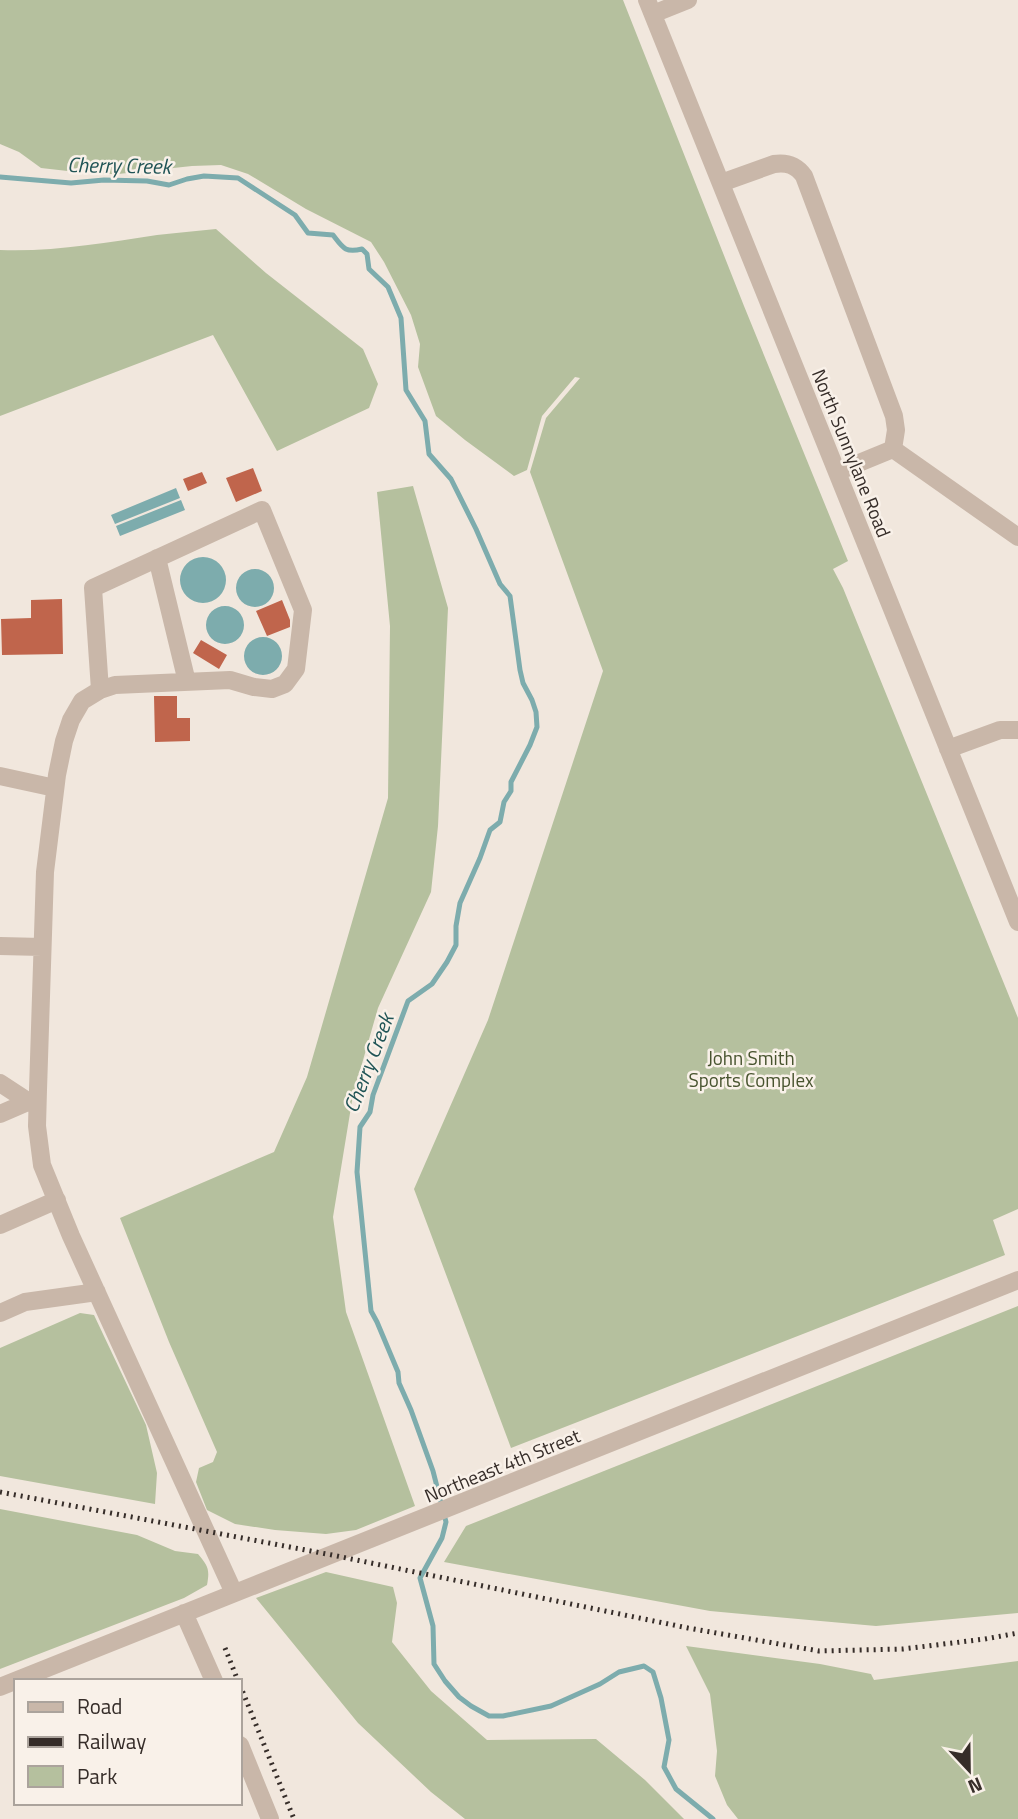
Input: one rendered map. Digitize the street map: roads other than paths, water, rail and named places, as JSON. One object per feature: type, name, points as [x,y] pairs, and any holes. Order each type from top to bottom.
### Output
[{"type":"street","points":[[650,7],[688,0]]},
{"type":"street","name":"North Sunnylane Road","points":[[650,7],[1018,922]]},
{"type":"street","points":[[721,183],[783,163],[792,164],[804,176],[894,416],[897,430],[893,449]]},
{"type":"street","points":[[837,472],[893,449]]},
{"type":"street","points":[[893,449],[1018,537]]},
{"type":"street","points":[[100,690],[93,588],[262,510],[303,611],[296,669],[285,684],[272,689],[230,680],[115,685],[82,701],[71,720],[55,788],[45,873],[33,1100],[42,1165],[234,1593]]},
{"type":"street","points":[[157,558],[187,682]]},
{"type":"street","points":[[948,749],[1000,730],[1018,730]]},
{"type":"street","points":[[0,776],[55,788]]},
{"type":"street","points":[[0,946],[42,947]]},
{"type":"street","points":[[0,1083],[33,1100]]},
{"type":"street","points":[[0,1114],[33,1100]]},
{"type":"street","points":[[0,1225],[57,1200]]},
{"type":"street","name":"Northeast 4th Street","points":[[20,1679],[1018,1280]]},
{"type":"street","points":[[0,1313],[25,1302],[97,1292]]},
{"type":"street","points":[[184,1613],[213,1679]]},
{"type":"street","points":[[242,1750],[270,1819]]},
{"type":"water","points":[[176,488],[180,498],[115,524],[111,515]]},
{"type":"water","points":[[181,500],[185,510],[120,536],[116,526]]},
{"type":"water","points":[[203,557],[220,563],[226,580],[220,597],[203,603],[186,597],[180,580],[186,563]]},
{"type":"water","points":[[255,569],[269,574],[274,588],[269,602],[255,607],[241,602],[236,588],[241,574]]},
{"type":"water","points":[[225,606],[239,611],[244,625],[239,639],[225,644],[211,639],[206,625],[211,611]]},
{"type":"water","points":[[263,637],[277,642],[282,656],[277,670],[263,675],[249,670],[244,656],[249,642]]},
{"type":"waterway","name":"Cherry Creek","points":[[0,177],[71,183],[104,180],[147,181],[169,185],[204,176],[238,178],[295,215],[308,233],[333,235],[345,248],[362,249],[367,254],[369,269],[388,287],[401,318],[406,390],[425,421],[429,454],[451,479],[500,584],[510,596],[520,670],[536,712],[537,727],[511,782],[511,791],[504,802],[500,822],[490,830],[460,903],[456,945],[432,984],[408,1001],[373,1095],[370,1112],[360,1127],[357,1172],[371,1311],[398,1372],[399,1383],[433,1471],[446,1522],[442,1538],[420,1578],[433,1626],[434,1664],[459,1697],[489,1716],[503,1716],[551,1706],[600,1684],[619,1672],[644,1666],[653,1672],[661,1698],[669,1740],[664,1767],[676,1789],[713,1819]]},
{"type":"railway","points":[[0,1492],[332,1555],[688,1628],[819,1651],[903,1649],[1018,1633]]},
{"type":"railway","points":[[225,1648],[237,1679]]},
{"type":"railway","points":[[242,1690],[294,1819]]},
{"type":"park label","name":"John Smith Sports Complex","points":[[751,1068]]}]
